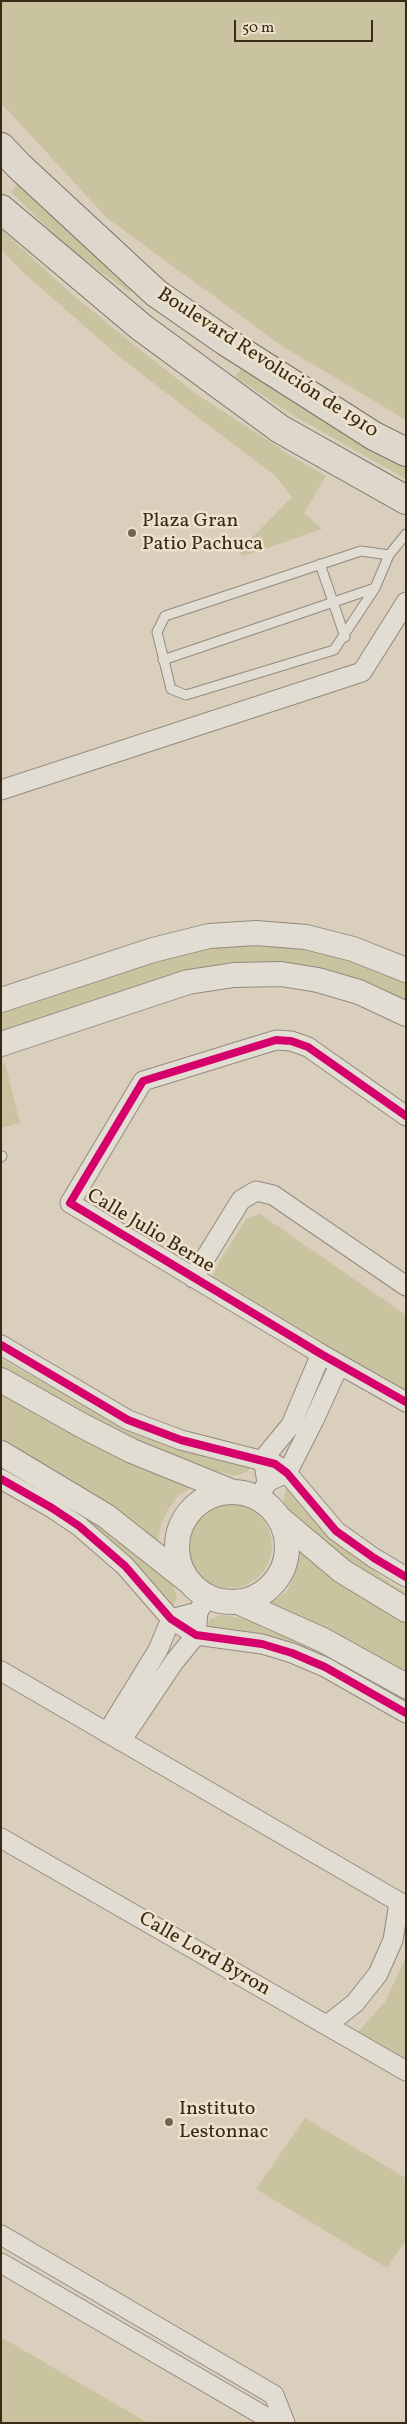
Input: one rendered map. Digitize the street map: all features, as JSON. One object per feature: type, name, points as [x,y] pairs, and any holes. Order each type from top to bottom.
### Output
[{"type":"main road","name":"Boulevard Revolución de 1910","points":[[1,147],[156,293],[225,341],[366,431],[406,452]]},
{"type":"main road","name":"Boulevard Revolución de 1910","points":[[1,209],[102,296],[280,430],[406,500]]},
{"type":"main road","points":[[176,352],[199,322]]},
{"type":"street","points":[[1,790],[362,672],[406,602]]},
{"type":"street","points":[[1,1000],[125,958],[209,936],[256,933],[306,937],[353,949],[406,970]]},
{"type":"street","points":[[1,1044],[188,982],[234,975],[281,974],[318,980],[359,992],[406,1014]]},
{"type":"street","name":"Calle Julio Berne","points":[[406,1116],[308,1047],[291,1041],[276,1040],[143,1081],[70,1203],[339,1365],[406,1402]]},
{"type":"street","points":[[193,1278],[241,1200],[256,1191],[273,1196],[406,1286]]},
{"type":"street","points":[[1,1345],[128,1420],[181,1440],[263,1459],[275,1464],[287,1473],[336,1531],[374,1558],[406,1577]]},
{"type":"street","points":[[114,1737],[196,1635],[199,1597],[180,1565],[178,1555],[182,1524],[188,1515],[203,1501],[217,1494],[263,1491],[287,1473],[321,1354]]},
{"type":"street","points":[[263,1459],[299,1429],[314,1420],[339,1365]]},
{"type":"street","points":[[1,1380],[132,1451],[233,1492]]},
{"type":"street","points":[[1,1453],[106,1516],[199,1597],[238,1602],[257,1596],[273,1584],[279,1575],[286,1556],[287,1546],[283,1526],[278,1517]]},
{"type":"street","points":[[263,1459],[263,1491],[271,1509],[278,1517],[342,1570],[406,1610]]},
{"type":"street","points":[[1,1479],[52,1508],[102,1545],[125,1566],[170,1619],[196,1635],[254,1643],[292,1653],[325,1667],[406,1713]]},
{"type":"street","points":[[114,1737],[158,1650],[170,1619],[199,1597]]},
{"type":"street","points":[[238,1602],[323,1640],[406,1686]]},
{"type":"street","points":[[158,1650],[174,1662]]},
{"type":"street","points":[[1,1671],[402,1904],[393,1940],[378,1974],[355,2003],[326,2025]]},
{"type":"street","name":"Calle Lord Byron","points":[[1,1838],[406,2071]]},
{"type":"street","points":[[1,2235],[274,2395],[285,2423]]},
{"type":"street","points":[[1,2263],[276,2423]]},
{"type":"lane","points":[[388,555],[361,551],[165,616],[157,632],[171,690],[186,694],[334,650],[375,588],[388,555],[406,534]]},
{"type":"lane","points":[[320,564],[345,636]]},
{"type":"lane","points":[[164,660],[375,588]]},
{"type":"shaded area","points":[[1,1],[406,1],[406,420],[282,346],[107,218],[1,103]]},
{"type":"shaded area","points":[[17,184],[133,287],[129,292],[71,250],[39,220],[11,192]]},
{"type":"shaded area","points":[[1,229],[66,289],[195,393],[293,457],[326,476],[304,513],[322,529],[244,556],[238,552],[292,497],[275,476],[122,359],[24,273],[1,250]]},
{"type":"shaded area","points":[[242,368],[356,440],[406,466],[406,479],[296,417],[235,377]]},
{"type":"shaded area","points":[[243,942],[331,951],[406,981],[406,1004],[281,966],[1,1034],[1,1011],[145,962],[194,950]]},
{"type":"shaded area","points":[[5,1063],[20,1123],[1,1128],[1,1064]]},
{"type":"shaded area","points":[[260,1214],[406,1315],[406,1398],[209,1286],[219,1262],[247,1218]]},
{"type":"shaded area","points":[[1,1359],[145,1438],[252,1465],[248,1471],[239,1475],[231,1475],[188,1465],[142,1446],[1,1369]]},
{"type":"shaded area","points":[[1,1390],[83,1437],[190,1488],[178,1496],[169,1508],[161,1524],[158,1542],[1,1443]]},
{"type":"shaded area","points":[[1,1462],[103,1523],[172,1583],[177,1597],[173,1606],[167,1604],[1,1471]]},
{"type":"shaded area","points":[[288,1487],[351,1553],[390,1583],[406,1592],[406,1601],[351,1565],[291,1514],[284,1505],[284,1495]]},
{"type":"shaded area","points":[[230,1504],[246,1507],[260,1516],[269,1530],[272,1546],[269,1562],[260,1576],[246,1585],[230,1588],[214,1585],[200,1576],[191,1562],[188,1546],[191,1530],[200,1516],[214,1507]]},
{"type":"shaded area","points":[[299,1549],[406,1620],[406,1673],[268,1604],[286,1593],[292,1581]]},
{"type":"shaded area","points":[[222,1615],[244,1619],[289,1634],[406,1695],[406,1705],[214,1631],[207,1626],[210,1619]]},
{"type":"shaded area","points":[[406,1957],[406,2064],[355,2035],[385,2002]]},
{"type":"shaded area","points":[[305,2118],[406,2178],[406,2240],[387,2268],[256,2189]]},
{"type":"shaded area","points":[[1,2337],[119,2406],[148,2423],[1,2423]]},
{"type":"cycle path","points":[[406,1116],[308,1047],[291,1041],[276,1040],[143,1081],[70,1203],[321,1354],[406,1402]]},
{"type":"cycle path","points":[[1,1345],[128,1420],[181,1440],[275,1464],[287,1473],[336,1531],[374,1558],[406,1577]]},
{"type":"cycle path","points":[[1,1479],[79,1526],[125,1566],[171,1619],[196,1635],[262,1644],[292,1653],[325,1667],[406,1713]]},
{"type":"place","name":"Plaza Gran Patio Pachuca","points":[[132,533]]},
{"type":"place","name":"Instituto Lestonnac","points":[[169,2122]]}]
